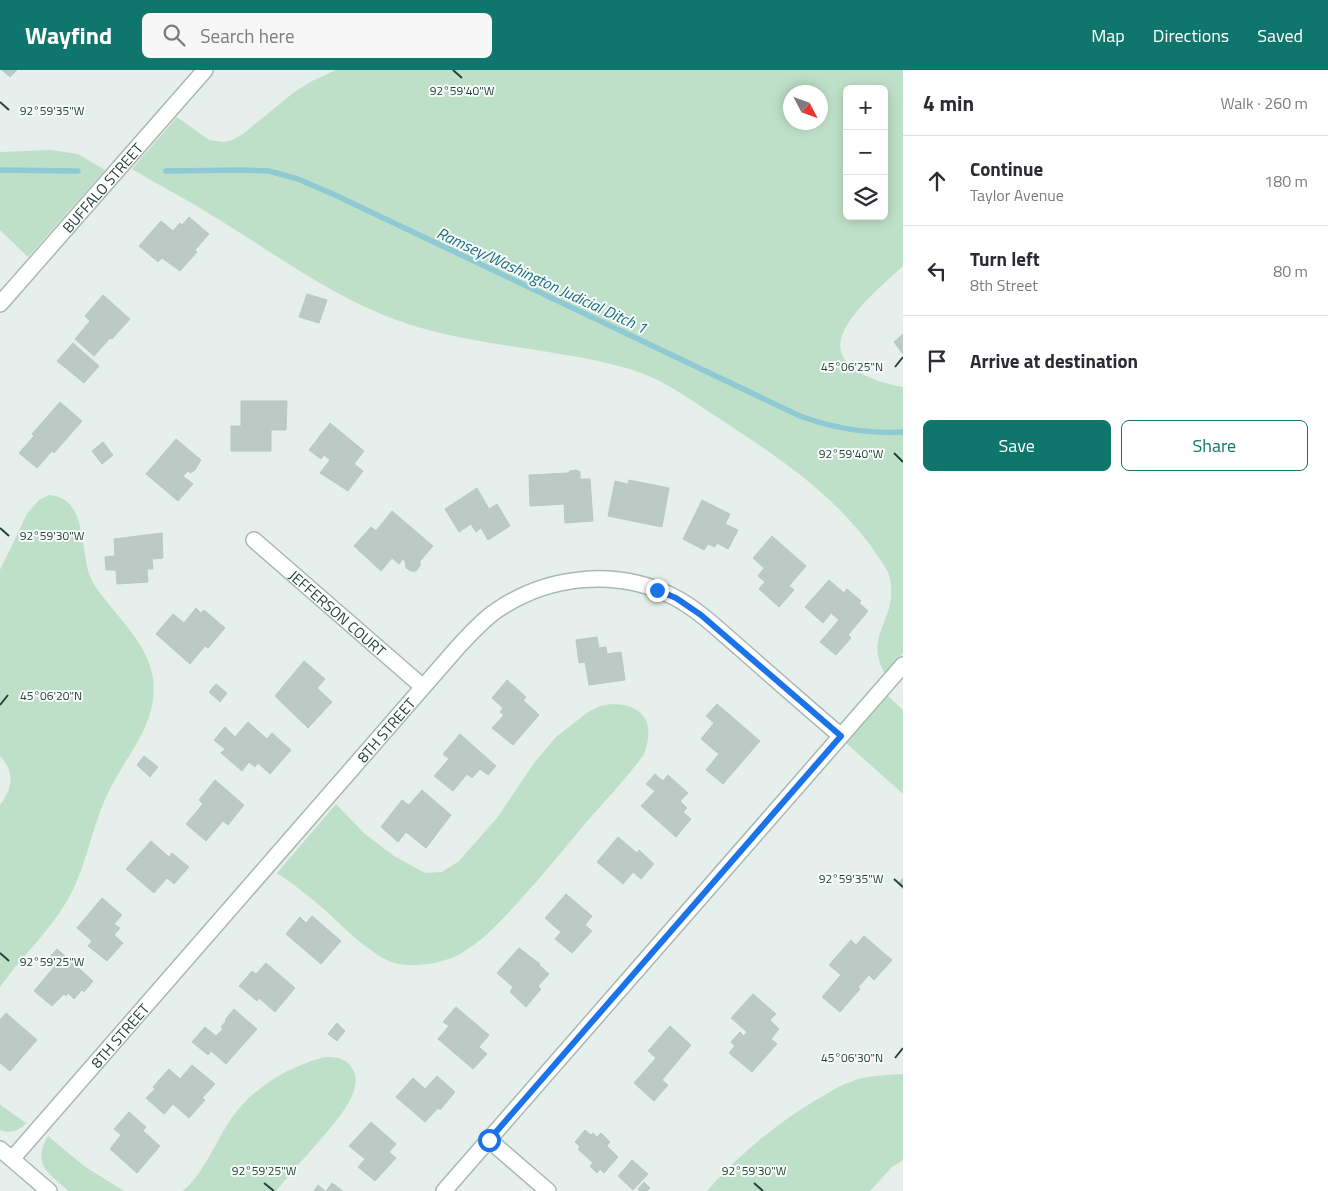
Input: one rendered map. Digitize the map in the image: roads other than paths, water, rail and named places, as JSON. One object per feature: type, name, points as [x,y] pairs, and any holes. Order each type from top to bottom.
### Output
[{"type":"street","name":"BUFFALO STREET","points":[[0,304],[205,70]]},
{"type":"street","name":"JEFFERSON COURT","points":[[254,540],[423,687]]},
{"type":"street","name":"8TH STREET","points":[[12,1159],[423,687],[472,632],[503,606],[538,589],[561,582],[581,579],[612,579],[657,590],[676,598],[693,609],[841,736]]},
{"type":"street","points":[[444,1191],[903,665]]},
{"type":"street","points":[[489,1140],[548,1191]]},
{"type":"street","points":[[0,1149],[49,1191]]},
{"type":"waterway","name":"Ramsey/Washington Judicial Ditch 1","points":[[0,170],[78,171]]},
{"type":"waterway","name":"Ramsey/Washington Judicial Ditch 1","points":[[166,171],[269,171],[298,179],[800,416],[825,424],[851,429],[903,432]]}]
